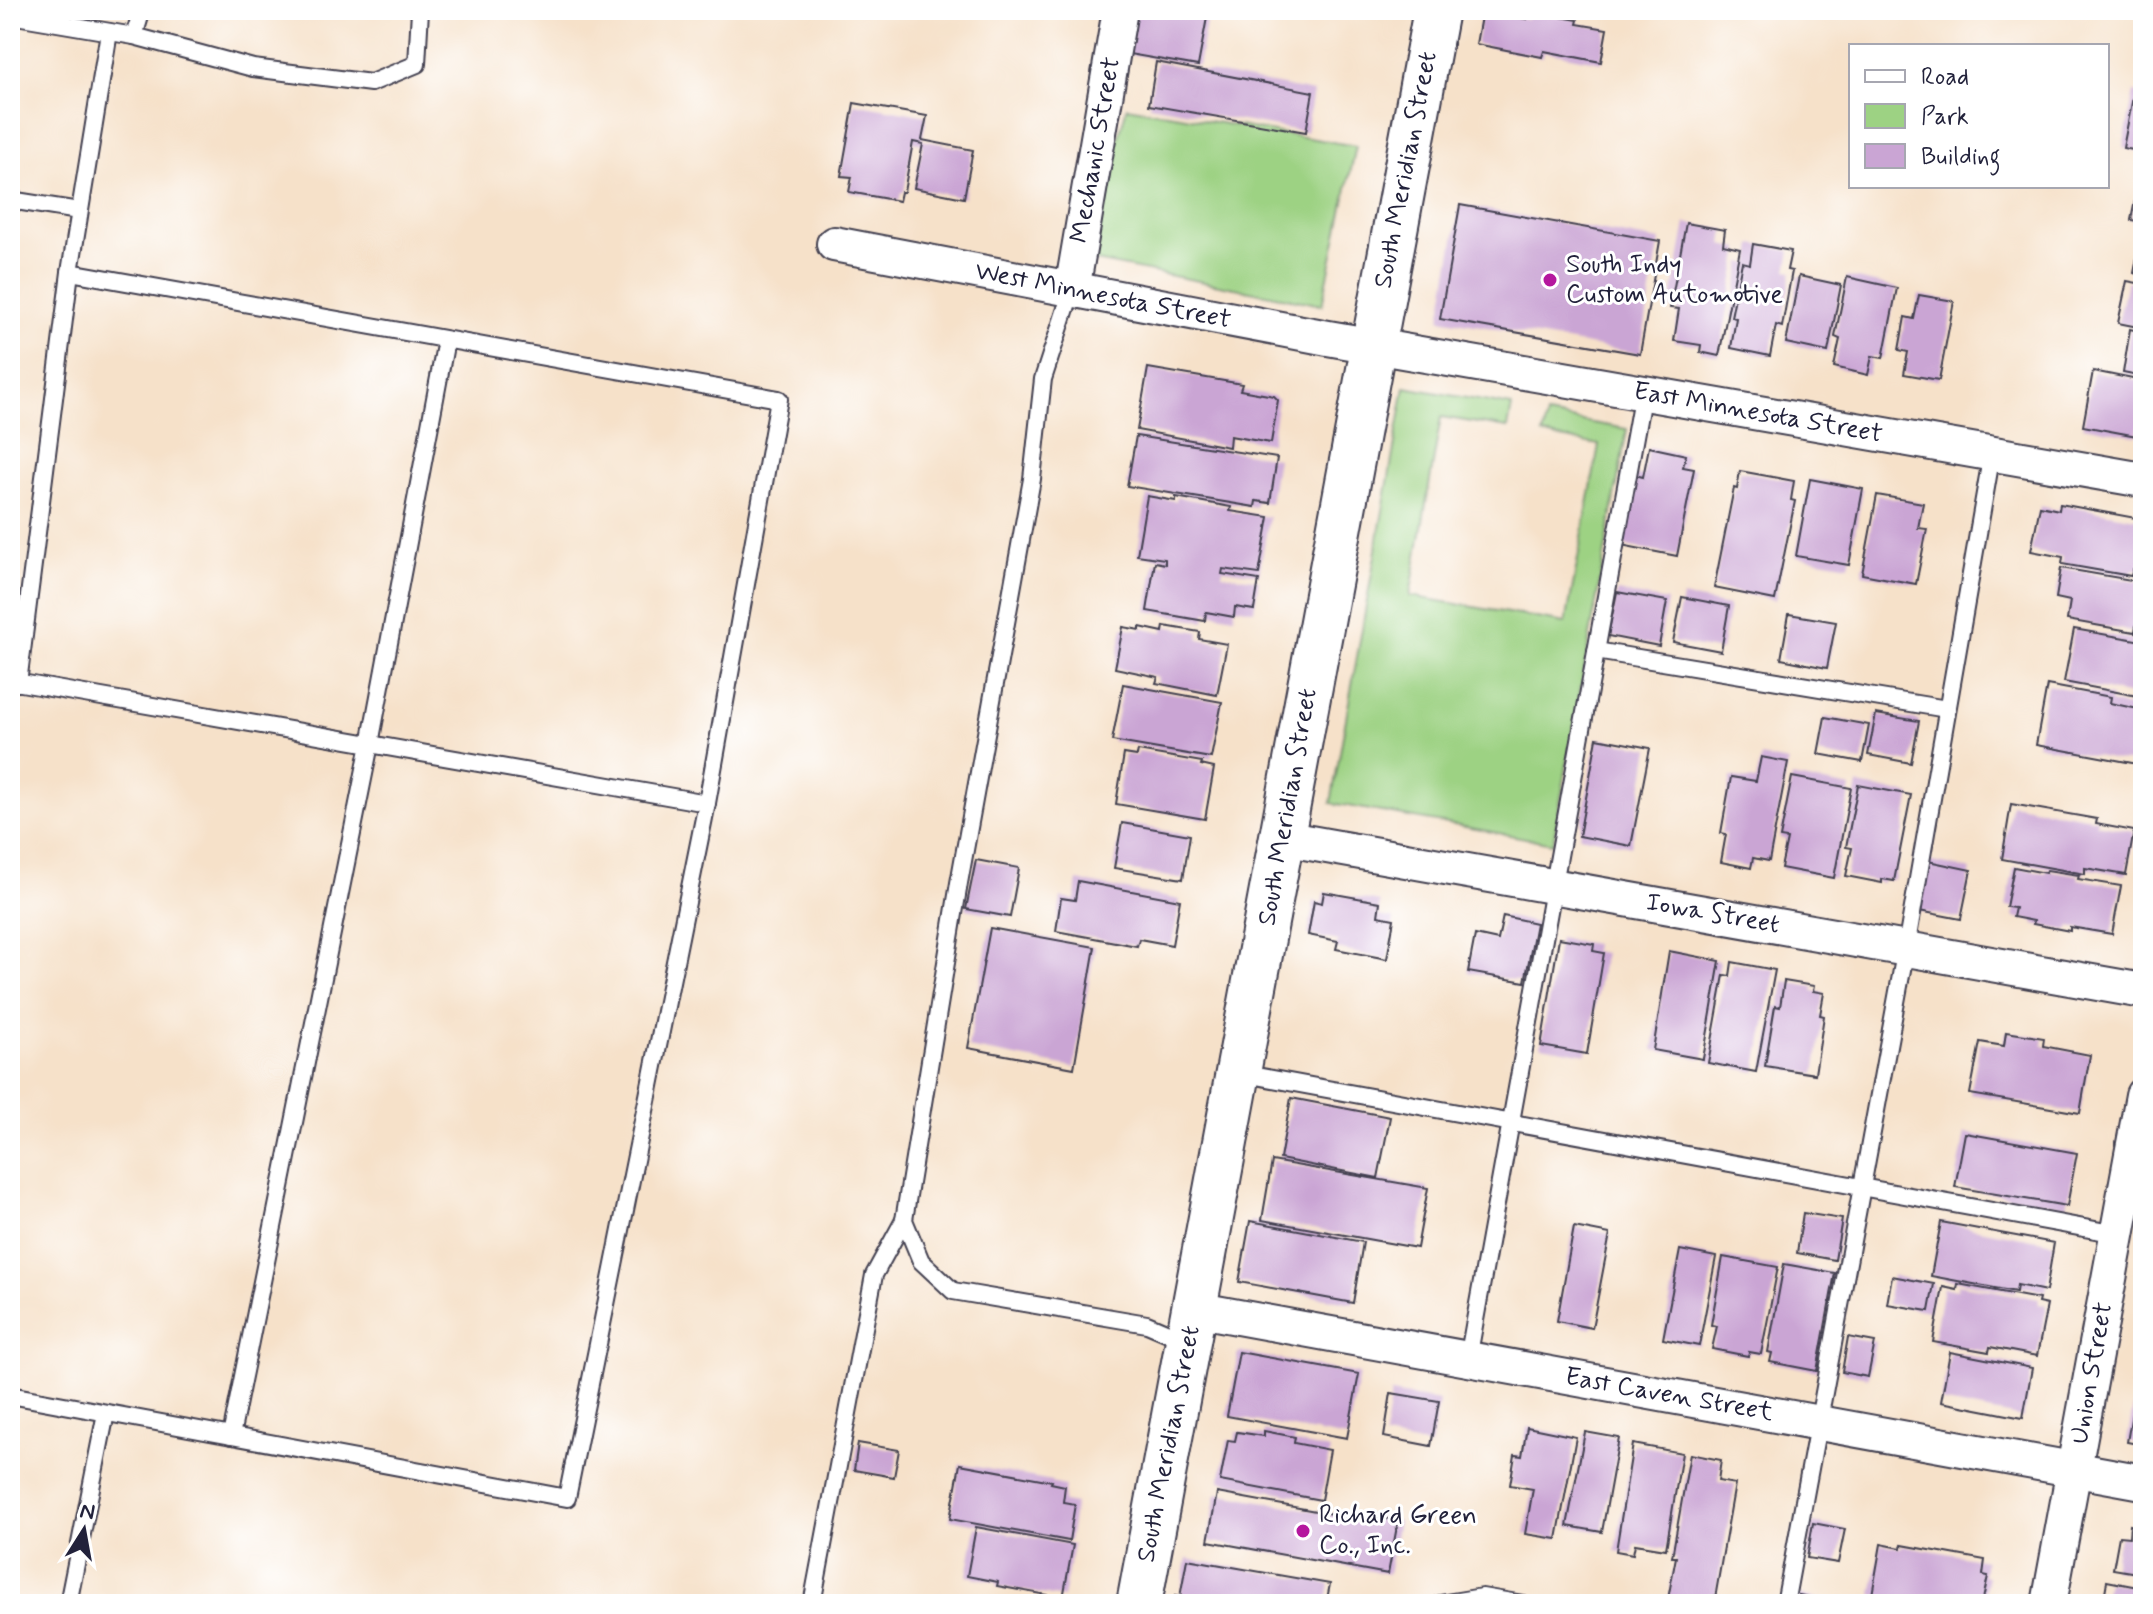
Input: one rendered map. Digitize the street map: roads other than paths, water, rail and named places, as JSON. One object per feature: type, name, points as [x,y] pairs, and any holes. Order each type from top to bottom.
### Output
[{"type":"main road","name":"South Meridian Street","points":[[1139,1604],[1436,10]]},
{"type":"street","name":"Mechanic Street","points":[[1072,290],[1120,10]]},
{"type":"street","name":"West Minnesota Street","points":[[834,244],[1373,346]]},
{"type":"street","name":"East Minnesota Street","points":[[1373,346],[2143,480]]},
{"type":"street","name":"Iowa Street","points":[[1282,838],[2143,991]]},
{"type":"street","name":"Union Street","points":[[2049,1604],[2143,1095]]},
{"type":"street","name":"East Caven Street","points":[[1192,1325],[1468,1359],[2143,1482]]},
{"type":"lane","points":[[134,36],[142,10]]},
{"type":"lane","points":[[10,15],[134,36],[253,68],[371,83],[417,64],[420,10]]},
{"type":"lane","points":[[109,32],[70,272],[14,682],[707,803]]},
{"type":"lane","points":[[10,200],[79,211]]},
{"type":"lane","points":[[10,1395],[567,1498],[707,803],[779,399],[70,272]]},
{"type":"lane","points":[[812,1604],[874,1275],[904,1220],[962,869],[1032,479],[1043,379],[1072,290]]},
{"type":"lane","points":[[231,1436],[370,744],[446,340]]},
{"type":"lane","points":[[1468,1359],[1643,392]]},
{"type":"lane","points":[[1785,1604],[1906,948],[1992,453]]},
{"type":"lane","points":[[1596,651],[1947,709]]},
{"type":"lane","points":[[1239,1073],[2117,1234]]},
{"type":"lane","points":[[904,1220],[921,1261],[953,1291],[1147,1324],[1192,1325]]},
{"type":"lane","points":[[68,1604],[106,1413]]},
{"type":"lane","points":[[1440,1604],[1482,1597],[1523,1604]]},
{"type":"place","name":"South Indy Custom Automotive","points":[[1550,280]]},
{"type":"place","name":"Richard Green Co., Inc.","points":[[1303,1531]]}]
